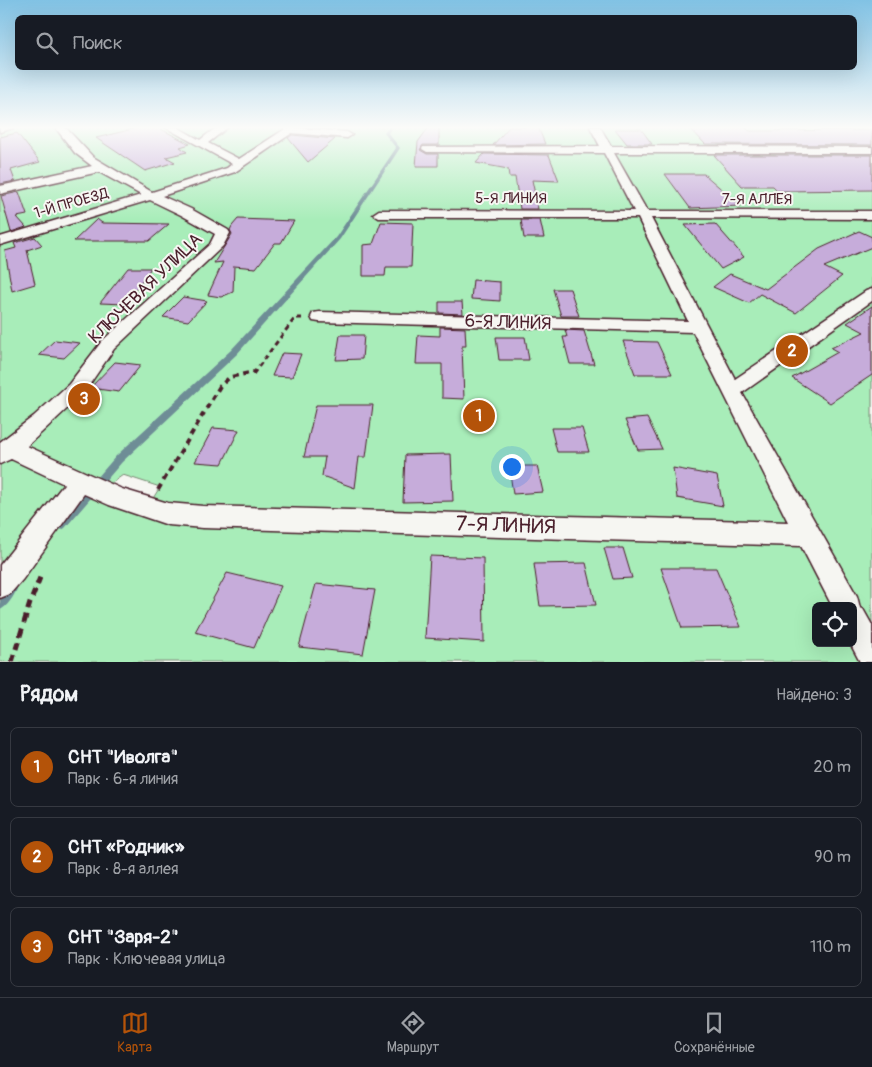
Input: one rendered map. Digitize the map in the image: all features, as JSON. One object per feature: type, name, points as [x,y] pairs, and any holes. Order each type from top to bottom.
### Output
[{"type":"street","points":[[88,158],[100,168],[151,196],[231,170],[247,158]]},
{"type":"street","points":[[229,158],[239,163]]},
{"type":"street","points":[[611,158],[643,215],[697,327],[844,602]]},
{"type":"street","points":[[0,190],[100,168]]},
{"type":"street","name":"1-Й ПРОЕЗД","points":[[0,241],[151,196]]},
{"type":"street","name":"КЛЮЧЕВАЯ УЛИЦА","points":[[5,452],[76,389],[108,345],[216,246],[223,233],[186,212],[151,196]]},
{"type":"street","name":"5-Я ЛИНИЯ","points":[[380,214],[643,215]]},
{"type":"street","name":"7-Я АЛЛЕЯ","points":[[643,215],[872,215]]},
{"type":"street","points":[[731,391],[872,294]]},
{"type":"street","name":"6-Я ЛИНИЯ","points":[[319,317],[697,327]]},
{"type":"street","name":"7-Я ЛИНИЯ","points":[[5,452],[117,498],[168,514],[203,517],[809,534]]},
{"type":"street","points":[[0,584],[88,485]]},
{"type":"street","points":[[857,627],[872,655]]},
{"type":"path","points":[[147,508],[220,386],[230,377],[254,374],[295,318],[319,317]]},
{"type":"path","points":[[12,662],[30,603],[42,572]]},
{"type":"green space","points":[[0,158],[872,158],[872,662],[0,662]],"holes":[[[123,475],[160,487],[147,508],[100,491]]]},
{"type":"building","points":[[0,158],[37,158],[40,162],[11,170],[15,181],[0,184]]},
{"type":"building","points":[[126,158],[168,158],[175,162],[145,171]]},
{"type":"building","points":[[305,158],[313,158],[308,162]]},
{"type":"building","points":[[417,158],[438,158],[438,166],[416,166]]},
{"type":"building","points":[[481,158],[550,158],[559,181],[532,180],[538,209],[520,209],[515,177],[509,177],[508,169],[476,163]]},
{"type":"building","points":[[717,158],[872,158],[872,190],[778,191],[773,186],[742,186]]},
{"type":"building","points":[[665,174],[704,174],[741,206],[690,208]]},
{"type":"building","points":[[19,192],[27,215],[17,217],[26,227],[11,232],[1,196]]},
{"type":"building","points":[[97,219],[102,223],[169,224],[149,241],[74,241]]},
{"type":"building","points":[[238,219],[294,221],[281,243],[275,243],[256,268],[234,266],[233,292],[221,297],[208,295],[223,262],[214,263],[232,234],[230,230],[232,226]]},
{"type":"building","points":[[521,220],[540,220],[544,238],[524,238]]},
{"type":"building","points":[[381,222],[413,223],[411,267],[386,267],[385,276],[363,276],[363,245],[373,244]]},
{"type":"building","points":[[715,224],[744,257],[721,269],[685,225]]},
{"type":"building","points":[[859,231],[872,237],[872,247],[824,267],[842,276],[796,313],[760,294],[749,303],[713,287],[730,274],[766,289],[819,249]]},
{"type":"building","points":[[35,237],[42,245],[27,250],[35,284],[12,291],[5,251],[16,248],[14,243]]},
{"type":"building","points":[[128,268],[151,268],[125,304],[100,303]]},
{"type":"building","points":[[473,280],[500,282],[500,301],[471,299]]},
{"type":"building","points":[[553,289],[570,289],[579,316],[561,316]]},
{"type":"building","points":[[183,297],[207,301],[188,321],[163,317]]},
{"type":"building","points":[[439,302],[462,302],[463,314],[439,313]]},
{"type":"building","points":[[872,306],[872,375],[830,403],[792,378],[838,352],[831,348],[864,332],[847,323]]},
{"type":"building","points":[[440,327],[465,328],[466,346],[462,346],[464,399],[442,398],[442,364],[416,364],[418,335],[440,336]]},
{"type":"building","points":[[565,330],[584,331],[594,364],[570,364],[563,337],[567,337]]},
{"type":"building","points":[[340,335],[364,335],[362,359],[336,360]]},
{"type":"building","points":[[496,337],[525,337],[529,360],[499,360]]},
{"type":"building","points":[[55,340],[80,343],[64,358],[39,355]]},
{"type":"building","points":[[623,341],[657,342],[672,374],[635,374]]},
{"type":"building","points":[[282,353],[301,354],[292,377],[272,376]]},
{"type":"building","points":[[115,362],[141,365],[119,392],[90,388]]},
{"type":"building","points":[[316,405],[373,405],[366,457],[359,457],[355,488],[322,476],[325,457],[304,457]]},
{"type":"building","points":[[647,418],[662,449],[638,450],[625,420]]},
{"type":"building","points":[[213,428],[239,430],[222,464],[195,462]]},
{"type":"building","points":[[551,428],[582,428],[589,452],[557,452]]},
{"type":"building","points":[[451,454],[453,501],[403,502],[405,455]]},
{"type":"building","points":[[509,466],[537,466],[543,492],[513,494]]},
{"type":"building","points":[[673,468],[717,476],[723,506],[677,498]]},
{"type":"building","points":[[604,548],[623,548],[632,578],[613,579]]},
{"type":"building","points":[[430,556],[483,558],[484,642],[425,638]]},
{"type":"building","points":[[586,563],[596,605],[540,606],[534,564]]},
{"type":"building","points":[[661,568],[716,568],[741,627],[682,628]]},
{"type":"building","points":[[227,573],[281,586],[254,648],[195,632]]},
{"type":"building","points":[[316,584],[375,590],[363,654],[299,647]]},
{"type":"waterway","points":[[62,525],[119,459],[234,352],[338,238],[391,158]]},
{"type":"waterway","points":[[0,604],[12,589]]},
{"type":"place","name":"СНТ «Родник»","points":[[792,351]]},
{"type":"place","name":"СНТ \"Заря-2\"","points":[[84,399]]},
{"type":"place","name":"СНТ \"Иволга\"","points":[[479,416]]}]
